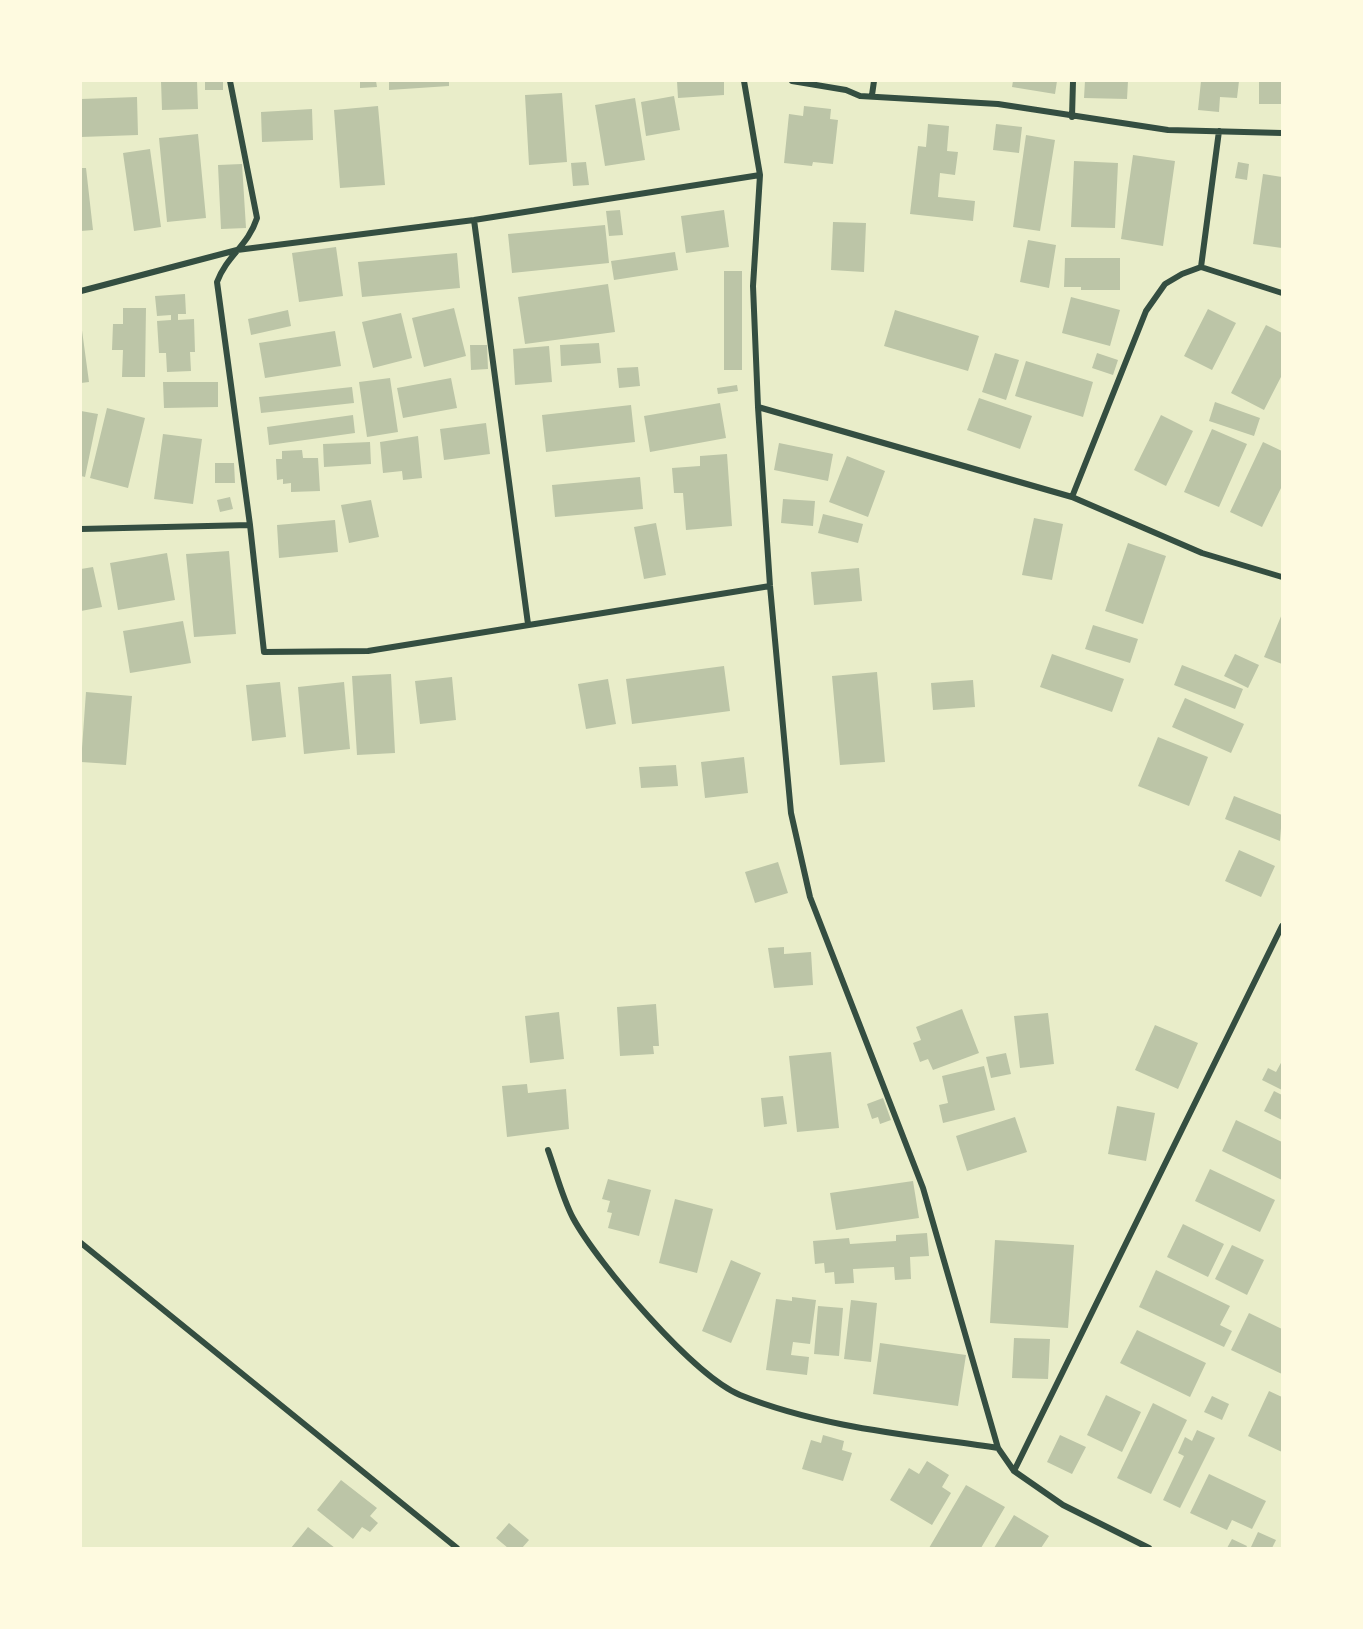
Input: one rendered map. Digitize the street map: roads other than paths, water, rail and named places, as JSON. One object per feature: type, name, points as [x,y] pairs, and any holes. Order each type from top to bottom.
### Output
[{"type":"street","points":[[230,81],[257,218],[251,235],[224,265],[217,282],[250,525],[264,652],[368,651],[770,586]]},
{"type":"street","points":[[744,81],[760,175],[753,286],[758,407],[770,586],[791,813],[810,897],[923,1188],[998,1448],[1014,1470],[1063,1506],[1149,1548]]},
{"type":"street","points":[[792,81],[846,90],[861,96],[998,104],[1168,130],[1282,134]]},
{"type":"street","points":[[872,95],[874,81]]},
{"type":"street","points":[[1072,117],[1073,81]]},
{"type":"street","points":[[1201,267],[1219,131]]},
{"type":"street","points":[[81,291],[237,250],[474,220],[760,175]]},
{"type":"street","points":[[474,220],[528,624]]},
{"type":"street","points":[[1072,497],[1146,311],[1165,284],[1201,267],[1282,293]]},
{"type":"street","points":[[758,407],[1072,497],[1202,553],[1282,577]]},
{"type":"street","points":[[81,529],[250,525]]},
{"type":"street","points":[[1014,1470],[1282,927]]},
{"type":"street","points":[[548,1150],[573,1217],[596,1253],[690,1361],[738,1394],[824,1422],[998,1448]]},
{"type":"street","points":[[81,1243],[457,1548]]}]
